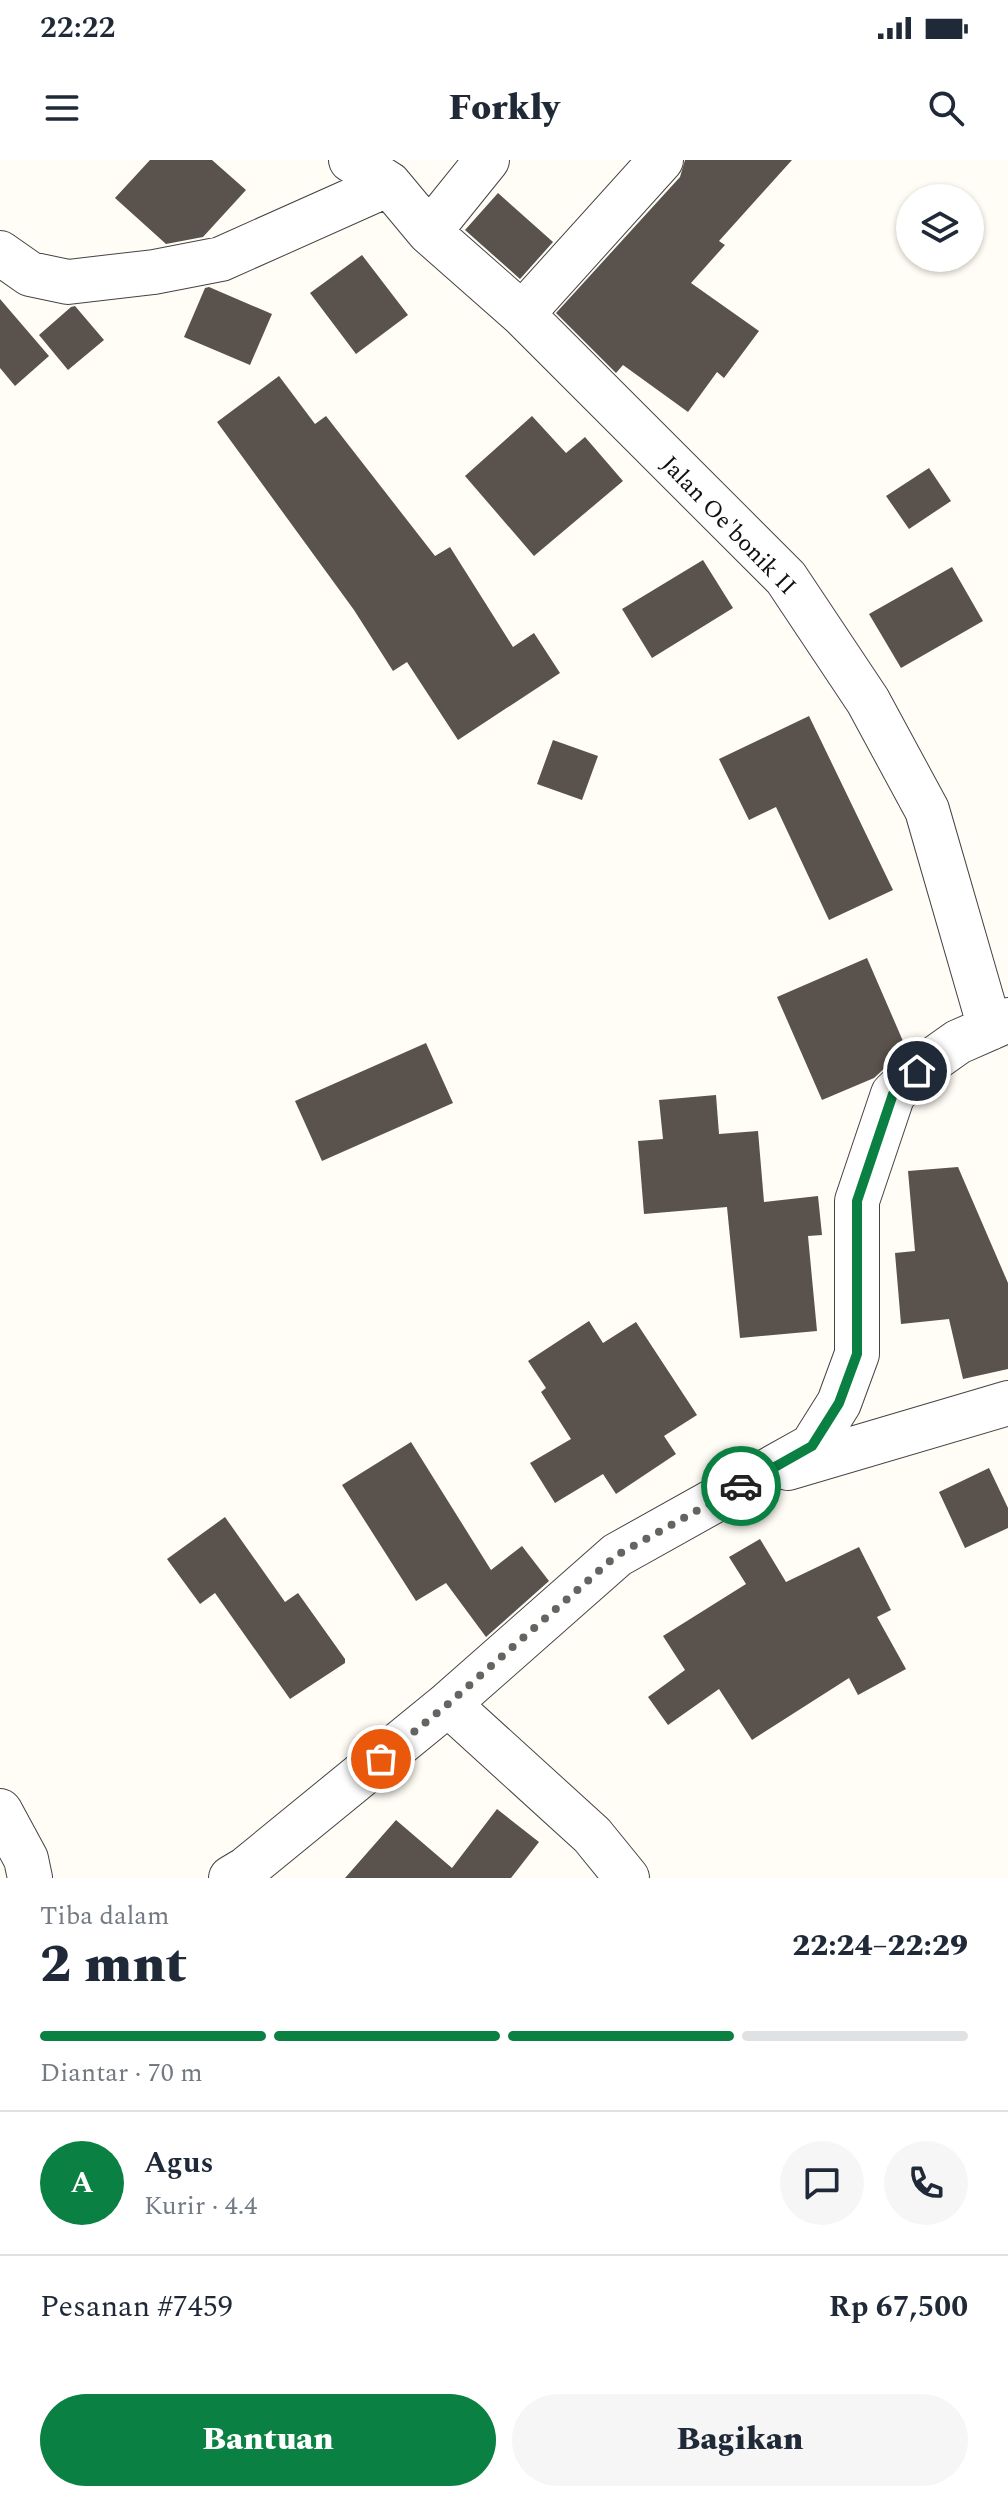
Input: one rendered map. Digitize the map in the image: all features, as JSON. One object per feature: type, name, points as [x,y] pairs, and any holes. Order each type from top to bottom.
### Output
[{"type":"street","name":"Jalan Oe'bonik II","points":[[351,160],[389,184],[429,232],[522,314],[786,578],[868,701],[927,810],[999,1024]]},
{"type":"street","points":[[429,232],[487,160]]},
{"type":"street","points":[[522,314],[661,160]]},
{"type":"street","points":[[0,253],[30,274],[68,282],[154,272],[221,259],[389,184]]},
{"type":"street","points":[[231,1878],[448,1704],[617,1555],[812,1446],[839,1403],[857,1354],[857,1201],[893,1094],[917,1071],[958,1042],[999,1024]]},
{"type":"street","points":[[759,1477],[1008,1403]]},
{"type":"street","points":[[448,1704],[592,1835],[627,1878]]},
{"type":"street","points":[[0,1811],[26,1859],[30,1878]]},
{"type":"building","points":[[150,160],[212,160],[246,190],[203,237],[166,244],[115,198]]},
{"type":"building","points":[[685,160],[792,160],[719,241],[725,245],[691,283],[759,331],[724,378],[717,372],[688,412],[623,365],[616,373],[556,313],[680,177]]},
{"type":"building","points":[[498,193],[553,242],[520,279],[465,230]]},
{"type":"building","points":[[362,255],[408,315],[356,354],[310,293]]},
{"type":"building","points":[[205,288],[272,314],[250,365],[184,337]]},
{"type":"building","points":[[0,299],[49,356],[15,386],[0,368]]},
{"type":"building","points":[[75,306],[104,340],[68,370],[39,335]]},
{"type":"building","points":[[279,376],[315,424],[326,416],[435,556],[450,547],[513,647],[534,633],[560,673],[458,740],[407,662],[393,671],[354,610],[217,422]]},
{"type":"building","points":[[532,416],[566,453],[585,437],[623,481],[534,556],[465,476]]},
{"type":"building","points":[[929,468],[951,501],[909,529],[886,496]]},
{"type":"building","points":[[703,560],[733,608],[652,658],[622,609]]},
{"type":"building","points":[[952,567],[983,621],[901,668],[869,614]]},
{"type":"building","points":[[809,716],[893,890],[829,920],[776,807],[749,820],[719,759]]},
{"type":"building","points":[[553,740],[598,756],[582,800],[537,784]]},
{"type":"building","points":[[867,958],[906,1048],[874,1078],[822,1100],[777,997]]},
{"type":"building","points":[[426,1043],[453,1103],[322,1161],[295,1101]]},
{"type":"building","points":[[716,1095],[719,1134],[758,1131],[764,1202],[818,1196],[822,1235],[808,1236],[817,1331],[740,1338],[727,1207],[644,1214],[638,1141],[663,1139],[659,1100]]},
{"type":"building","points":[[958,1167],[1008,1283],[1008,1369],[963,1379],[949,1319],[901,1324],[895,1253],[915,1251],[908,1171]]},
{"type":"building","points":[[589,1321],[603,1343],[636,1322],[697,1415],[664,1436],[676,1454],[616,1494],[603,1474],[555,1503],[530,1463],[571,1439],[541,1392],[546,1388],[528,1361]]},
{"type":"building","points":[[411,1442],[491,1570],[522,1546],[549,1581],[486,1637],[446,1583],[416,1601],[342,1485]]},
{"type":"building","points":[[989,1468],[1008,1508],[1008,1528],[965,1548],[939,1492]]},
{"type":"building","points":[[225,1517],[285,1602],[298,1593],[345,1659],[345,1663],[290,1699],[215,1593],[200,1604],[167,1559]]},
{"type":"building","points":[[760,1539],[786,1582],[859,1547],[891,1610],[877,1617],[906,1669],[858,1695],[849,1678],[752,1740],[719,1689],[668,1725],[648,1697],[685,1670],[663,1636],[746,1584],[729,1557]]},
{"type":"building","points":[[497,1809],[539,1842],[511,1878],[345,1878],[396,1820],[452,1868]]},
{"type":"way so far","points":[[381,1759],[617,1555],[741,1486]]},
{"type":"route","points":[[741,1486],[812,1446],[839,1403],[857,1354],[857,1201],[893,1094],[917,1071]]}]
